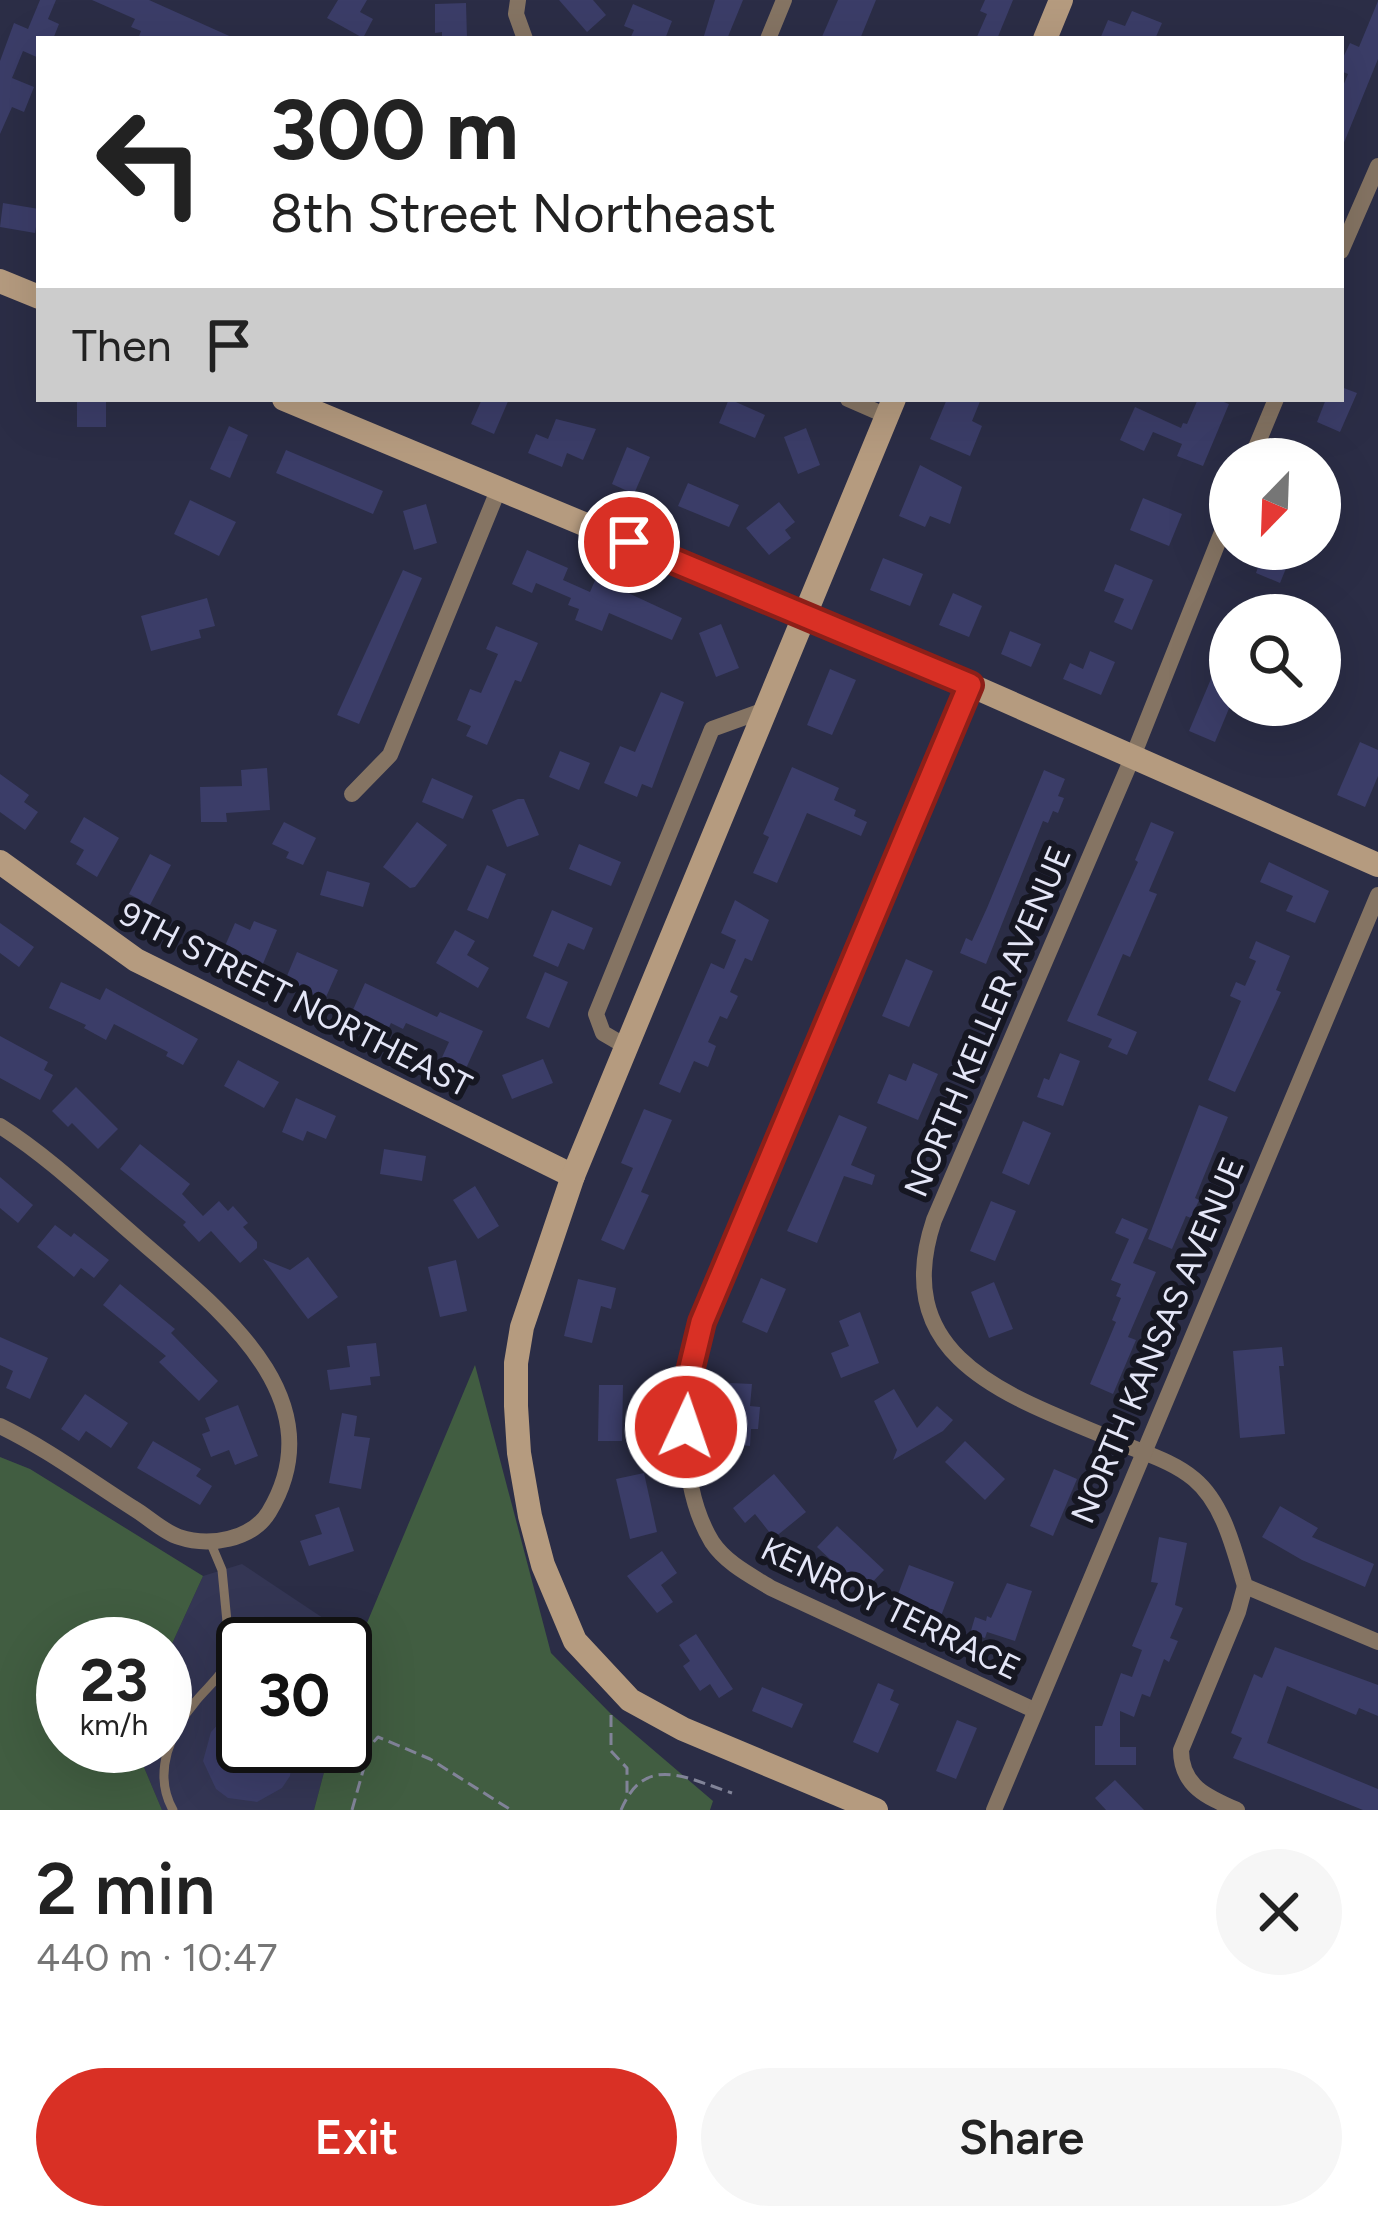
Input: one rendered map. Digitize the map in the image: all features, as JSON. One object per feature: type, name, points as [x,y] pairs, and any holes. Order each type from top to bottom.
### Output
[{"type":"street","points":[[518,0],[521,36]]},
{"type":"street","points":[[769,36],[784,0]]},
{"type":"street","points":[[1046,36],[1061,0]]},
{"type":"street","points":[[1344,243],[1378,166]]},
{"type":"street","points":[[0,281],[36,296]]},
{"type":"street","points":[[300,402],[337,409],[499,488],[970,685],[1378,865]]},
{"type":"street","points":[[1260,438],[1275,402]]},
{"type":"street","points":[[876,1810],[683,1729],[620,1691],[575,1641],[543,1565],[530,1516],[519,1453],[516,1363],[531,1291],[573,1176],[890,407]]},
{"type":"street","points":[[352,794],[390,755],[499,488]]},
{"type":"street","name":"NORTH KELLER AVENUE","points":[[1209,564],[934,1220],[921,1279],[937,1332],[971,1372],[1190,1476],[1208,1494],[1230,1538],[1245,1586]]},
{"type":"street","name":"KENROY TERRACE","points":[[970,685],[702,1322],[686,1388],[686,1427],[700,1516],[713,1544],[734,1566],[771,1588],[1034,1710]]},
{"type":"street","points":[[627,1047],[603,1033],[596,1014],[640,903],[712,729],[762,711]]},
{"type":"street","name":"9TH STREET NORTHEAST","points":[[0,862],[136,960],[573,1176]]},
{"type":"street","name":"NORTH KANSAS AVENUE","points":[[994,1810],[1378,895]]},
{"type":"street","points":[[0,1126],[57,1168],[250,1341],[274,1381],[286,1420],[288,1452],[281,1490],[264,1520],[238,1539],[179,1538],[0,1426]]},
{"type":"street","points":[[1237,1810],[1204,1796],[1189,1782],[1181,1750],[1245,1586],[1378,1642]]},
{"type":"lane","points":[[173,1810],[163,1775],[167,1748],[194,1703],[228,1664],[230,1653],[222,1570],[208,1539]]},
{"type":"path","points":[[620,1691],[610,1719],[611,1751],[627,1768],[627,1796]]},
{"type":"path","points":[[352,1810],[370,1747],[378,1737],[430,1759],[511,1810]]},
{"type":"path","points":[[621,1810],[633,1785],[653,1775],[670,1774],[732,1793]]},
{"type":"shaded area","points":[[242,1564],[322,1617],[216,1617],[216,1773],[324,1773],[314,1810],[162,1810],[146,1773],[192,1773],[192,1617],[184,1617],[203,1576]]},
{"type":"green space","points":[[475,1365],[551,1653],[610,1713],[713,1801],[710,1810],[314,1810],[324,1773],[372,1773],[369,1617]]},
{"type":"green space","points":[[0,1457],[30,1469],[203,1576],[184,1617],[36,1617],[36,1773],[146,1773],[162,1810],[0,1810]]},
{"type":"building","points":[[40,0],[56,0],[48,19],[59,24],[54,36],[36,36],[36,57],[23,51],[12,78],[34,87],[24,112],[12,107],[0,134],[0,61],[14,23],[28,29]]},
{"type":"building","points":[[92,0],[149,0],[229,36],[139,36],[141,31],[131,27],[135,19]]},
{"type":"building","points":[[338,0],[367,0],[360,12],[373,19],[364,36],[359,36],[327,18]]},
{"type":"building","points":[[559,0],[593,0],[606,15],[587,32]]},
{"type":"building","points":[[715,0],[743,0],[728,36],[704,36]]},
{"type":"building","points":[[838,0],[876,0],[861,36],[822,36]]},
{"type":"building","points":[[985,0],[1013,0],[998,36],[977,36],[987,14],[980,11]]},
{"type":"building","points":[[1378,1],[1378,59],[1344,143],[1348,74],[1344,56],[1350,43],[1359,47]]},
{"type":"building","points":[[466,3],[467,36],[435,33],[435,4]]},
{"type":"building","points":[[633,4],[672,21],[666,36],[631,36],[634,30],[624,26]]},
{"type":"building","points":[[1132,11],[1162,23],[1156,36],[1101,36],[1108,20],[1125,26]]},
{"type":"building","points":[[3,203],[36,208],[35,233],[0,227]]},
{"type":"building","points":[[1344,388],[1357,393],[1340,432],[1317,422],[1325,402],[1344,402]]},
{"type":"building","points":[[77,402],[106,402],[106,427],[77,427]]},
{"type":"building","points":[[481,402],[508,402],[494,434],[471,424]]},
{"type":"building","points":[[728,402],[765,415],[755,438],[719,423]]},
{"type":"building","points":[[946,402],[980,402],[972,421],[982,426],[970,456],[930,439]]},
{"type":"building","points":[[1197,402],[1229,404],[1215,438],[1209,438],[1203,466],[1177,456],[1182,444],[1153,432],[1144,451],[1120,440],[1135,407],[1181,428],[1187,424]]},
{"type":"building","points":[[556,419],[596,429],[583,460],[567,453],[562,467],[528,453],[536,434],[548,439]]},
{"type":"building","points":[[229,426],[248,435],[230,478],[210,469]]},
{"type":"building","points":[[806,428],[820,465],[798,474],[784,437]]},
{"type":"building","points":[[627,447],[650,457],[634,494],[612,484]]},
{"type":"building","points":[[286,450],[383,491],[373,514],[276,473]]},
{"type":"building","points":[[920,465],[962,487],[950,524],[930,516],[925,527],[899,516]]},
{"type":"building","points":[[688,483],[739,505],[729,527],[678,506]]},
{"type":"building","points":[[1143,498],[1182,514],[1169,546],[1130,530]]},
{"type":"building","points":[[190,500],[236,522],[219,556],[174,534]]},
{"type":"building","points":[[779,502],[795,522],[785,530],[791,538],[769,555],[746,528]]},
{"type":"building","points":[[426,504],[437,543],[414,550],[403,511]]},
{"type":"building","points":[[527,550],[568,568],[563,580],[590,592],[596,578],[682,618],[672,640],[609,613],[602,631],[575,620],[579,609],[568,605],[571,598],[536,583],[532,593],[512,584]]},
{"type":"building","points":[[883,558],[923,574],[910,606],[870,590]]},
{"type":"building","points":[[1115,564],[1153,580],[1132,630],[1114,622],[1124,599],[1104,591]]},
{"type":"building","points":[[403,570],[422,578],[359,724],[337,715]]},
{"type":"building","points":[[1257,570],[1285,570],[1280,583]]},
{"type":"building","points":[[953,593],[982,606],[969,637],[939,625]]},
{"type":"building","points":[[207,598],[215,626],[199,630],[201,638],[151,651],[141,616]]},
{"type":"building","points":[[721,624],[739,668],[716,677],[699,633]]},
{"type":"building","points":[[496,626],[538,643],[521,682],[515,680],[487,745],[466,736],[471,726],[457,720],[470,689],[481,693],[498,654],[486,649]]},
{"type":"building","points":[[1010,631],[1041,644],[1031,667],[1001,654]]},
{"type":"building","points":[[1090,651],[1115,662],[1101,695],[1063,679],[1070,663],[1083,669]]},
{"type":"building","points":[[830,669],[856,680],[832,735],[807,725]]},
{"type":"building","points":[[1209,684],[1209,726],[1222,726],[1215,742],[1189,731]]},
{"type":"building","points":[[661,692],[684,702],[652,788],[642,784],[637,797],[604,783],[620,746],[635,752]]},
{"type":"building","points":[[1360,742],[1378,750],[1378,776],[1365,807],[1337,795]]},
{"type":"building","points":[[560,751],[590,763],[579,790],[549,777]]},
{"type":"building","points":[[792,767],[839,788],[834,800],[856,810],[854,816],[867,822],[861,836],[807,813],[777,883],[753,873],[769,837],[763,834]]},
{"type":"building","points":[[267,768],[270,810],[226,813],[227,822],[201,822],[200,787],[242,786],[241,770]]},
{"type":"building","points":[[1044,770],[1065,779],[1058,796],[1064,798],[1058,813],[1053,811],[1048,823],[1043,821],[986,964],[960,953],[966,938],[972,941]]},
{"type":"building","points":[[0,774],[29,795],[24,802],[38,812],[25,830],[0,812]]},
{"type":"building","points":[[432,778],[473,796],[463,819],[422,802]]},
{"type":"building","points":[[524,799],[539,835],[507,847],[492,810]]},
{"type":"building","points":[[84,817],[119,838],[97,877],[76,864],[84,850],[70,842]]},
{"type":"building","points":[[284,822],[316,838],[303,865],[286,858],[289,852],[272,844]]},
{"type":"building","points":[[417,822],[447,845],[410,888],[383,867]]},
{"type":"building","points":[[1151,822],[1174,832],[1149,891],[1157,894],[1130,957],[1123,954],[1097,1015],[1137,1032],[1127,1055],[1108,1047],[1112,1039],[1067,1021]]},
{"type":"building","points":[[579,844],[621,862],[611,886],[569,869]]},
{"type":"building","points":[[150,854],[171,865],[150,905],[129,894]]},
{"type":"building","points":[[1269,862],[1329,891],[1315,923],[1286,911],[1293,896],[1260,882]]},
{"type":"building","points":[[487,865],[506,874],[488,919],[467,910]]},
{"type":"building","points":[[327,871],[370,883],[363,907],[320,895]]},
{"type":"building","points":[[735,900],[769,920],[752,961],[745,958],[730,992],[738,996],[727,1019],[720,1016],[708,1042],[716,1046],[708,1067],[694,1061],[680,1093],[659,1084],[711,963],[724,969],[736,940],[721,933]]},
{"type":"building","points":[[552,910],[593,928],[584,950],[568,943],[558,967],[533,956]]},
{"type":"building","points":[[254,921],[277,930],[260,971],[221,955],[235,923],[250,930]]},
{"type":"building","points":[[0,923],[34,947],[19,967],[0,953]]},
{"type":"building","points":[[455,930],[475,941],[467,955],[489,968],[478,988],[436,963]]},
{"type":"building","points":[[1256,941],[1290,956],[1276,990],[1281,992],[1235,1092],[1208,1080],[1241,1001],[1230,996],[1236,982],[1245,986],[1256,961],[1249,958]]},
{"type":"building","points":[[297,952],[338,970],[322,1006],[284,983]]},
{"type":"building","points":[[906,959],[933,971],[909,1027],[882,1016]]},
{"type":"building","points":[[545,972],[568,982],[549,1028],[526,1018]]},
{"type":"building","points":[[61,982],[100,1000],[106,988],[198,1039],[183,1065],[114,1024],[106,1040],[49,1008]]},
{"type":"building","points":[[365,983],[437,1017],[440,1012],[483,1031],[463,1075],[439,1064],[449,1042],[406,1023],[403,1029],[391,1023],[384,1038],[348,1021]]},
{"type":"building","points":[[0,1036],[48,1062],[44,1070],[53,1075],[40,1100],[0,1078]]},
{"type":"building","points":[[1060,1053],[1080,1061],[1063,1106],[1037,1097]]},
{"type":"building","points":[[543,1059],[553,1083],[512,1099],[502,1075]]},
{"type":"building","points":[[238,1060],[279,1082],[264,1108],[224,1086]]},
{"type":"building","points":[[913,1063],[938,1074],[918,1120],[877,1103],[889,1074],[906,1081]]},
{"type":"building","points":[[76,1087],[118,1129],[98,1149],[52,1111]]},
{"type":"building","points":[[296,1098],[336,1116],[326,1139],[307,1131],[303,1141],[282,1132]]},
{"type":"building","points":[[1199,1105],[1228,1117],[1195,1198],[1199,1200],[1191,1218],[1186,1216],[1172,1249],[1148,1239]]},
{"type":"building","points":[[644,1109],[672,1120],[641,1192],[649,1195],[624,1250],[601,1240],[633,1168],[621,1163]]},
{"type":"building","points":[[839,1115],[867,1127],[851,1165],[875,1175],[872,1185],[844,1176],[817,1243],[787,1231]]},
{"type":"building","points":[[1023,1121],[1051,1133],[1029,1185],[1002,1173]]},
{"type":"building","points":[[140,1144],[190,1184],[182,1194],[203,1216],[219,1201],[228,1211],[233,1206],[248,1223],[243,1227],[257,1248],[240,1263],[211,1231],[199,1242],[183,1225],[186,1222],[120,1169]]},
{"type":"building","points":[[384,1149],[426,1156],[422,1181],[380,1174]]},
{"type":"building","points":[[0,1177],[33,1205],[18,1223],[0,1208]]},
{"type":"building","points":[[475,1186],[499,1226],[478,1239],[453,1200]]},
{"type":"building","points":[[991,1201],[1016,1211],[995,1261],[970,1251]]},
{"type":"building","points":[[1122,1218],[1148,1229],[1133,1263],[1156,1272],[1128,1337],[1136,1340],[1113,1394],[1090,1384],[1121,1298],[1116,1296],[1121,1284],[1111,1280],[1129,1239],[1115,1233]]},
{"type":"building","points":[[55,1225],[71,1237],[74,1233],[109,1260],[94,1278],[81,1268],[74,1277],[37,1247]]},
{"type":"building","points":[[308,1257],[338,1297],[308,1319],[263,1259],[290,1270]]},
{"type":"building","points":[[456,1260],[467,1311],[440,1317],[428,1267]]},
{"type":"building","points":[[761,1278],[786,1289],[767,1333],[742,1322]]},
{"type":"building","points":[[578,1279],[616,1288],[611,1309],[601,1306],[592,1343],[564,1336]]},
{"type":"building","points":[[994,1282],[1013,1329],[989,1338],[971,1292]]},
{"type":"building","points":[[120,1284],[175,1329],[171,1333],[218,1381],[199,1401],[159,1362],[166,1356],[103,1305]]},
{"type":"building","points":[[860,1312],[879,1363],[841,1378],[831,1353],[849,1346],[839,1321]]},
{"type":"building","points":[[0,1337],[48,1358],[30,1399],[6,1388],[13,1371],[0,1365]]},
{"type":"building","points":[[376,1343],[380,1376],[370,1377],[371,1385],[330,1390],[327,1370],[350,1367],[347,1346]]},
{"type":"building","points":[[1282,1347],[1284,1366],[1279,1366],[1285,1434],[1240,1438],[1233,1351]]},
{"type":"building","points":[[730,1383],[752,1384],[750,1406],[760,1407],[750,1446],[724,1443]]},
{"type":"building","points":[[599,1385],[623,1385],[622,1441],[598,1441]]},
{"type":"building","points":[[894,1389],[917,1428],[937,1406],[953,1420],[943,1431],[893,1460],[897,1450],[874,1401]]},
{"type":"building","points":[[85,1394],[128,1423],[111,1448],[86,1431],[79,1441],[61,1429]]},
{"type":"building","points":[[238,1405],[258,1456],[235,1465],[229,1450],[211,1457],[202,1434],[210,1431],[205,1418]]},
{"type":"building","points":[[342,1413],[357,1416],[354,1436],[370,1438],[361,1489],[329,1483]]},
{"type":"building","points":[[153,1441],[201,1469],[196,1476],[212,1486],[200,1505],[137,1468]]},
{"type":"building","points":[[965,1441],[1005,1479],[985,1500],[945,1462]]},
{"type":"building","points":[[1054,1469],[1077,1479],[1053,1536],[1030,1526]]},
{"type":"building","points":[[644,1473],[657,1532],[630,1539],[616,1479]]},
{"type":"building","points":[[774,1474],[806,1512],[774,1538],[755,1514],[745,1523],[733,1508]]},
{"type":"building","points":[[1280,1506],[1318,1528],[1312,1537],[1374,1564],[1365,1587],[1262,1537]]},
{"type":"building","points":[[339,1507],[354,1551],[309,1566],[300,1541],[322,1534],[315,1515]]},
{"type":"building","points":[[837,1526],[884,1570],[864,1591],[817,1547]]},
{"type":"building","points":[[1159,1537],[1187,1543],[1175,1605],[1183,1608],[1170,1638],[1178,1641],[1169,1662],[1164,1659],[1150,1697],[1142,1694],[1134,1717],[1120,1711],[1120,1747],[1136,1747],[1136,1765],[1095,1765],[1095,1726],[1102,1726],[1121,1673],[1132,1677],[1142,1650],[1132,1646],[1158,1583],[1151,1582]]},
{"type":"building","points":[[662,1551],[677,1573],[661,1585],[673,1602],[657,1613],[627,1576]]},
{"type":"building","points":[[909,1565],[954,1582],[941,1616],[894,1605]]},
{"type":"building","points":[[1007,1583],[1032,1591],[1015,1641],[987,1632],[985,1638],[970,1634],[975,1617],[991,1618]]},
{"type":"building","points":[[696,1634],[733,1689],[719,1698],[710,1684],[700,1691],[683,1666],[690,1661],[679,1645]]},
{"type":"building","points":[[1275,1647],[1378,1685],[1378,1716],[1359,1708],[1356,1715],[1287,1686],[1267,1743],[1378,1789],[1378,1810],[1363,1810],[1233,1758],[1242,1738],[1231,1733],[1254,1674],[1262,1678]]},
{"type":"building","points":[[878,1683],[894,1690],[890,1700],[899,1704],[878,1753],[853,1742]]},
{"type":"building","points":[[762,1687],[803,1704],[792,1728],[752,1711]]},
{"type":"building","points":[[957,1720],[977,1728],[956,1779],[936,1771]]},
{"type":"building","points":[[216,1726],[216,1773],[290,1773],[282,1788],[257,1802],[228,1798],[216,1789],[203,1761]]},
{"type":"building","points":[[1115,1780],[1144,1810],[1106,1810],[1095,1798]]},
{"type":"route","points":[[629,542],[970,685],[702,1322],[686,1388],[686,1427]]}]
